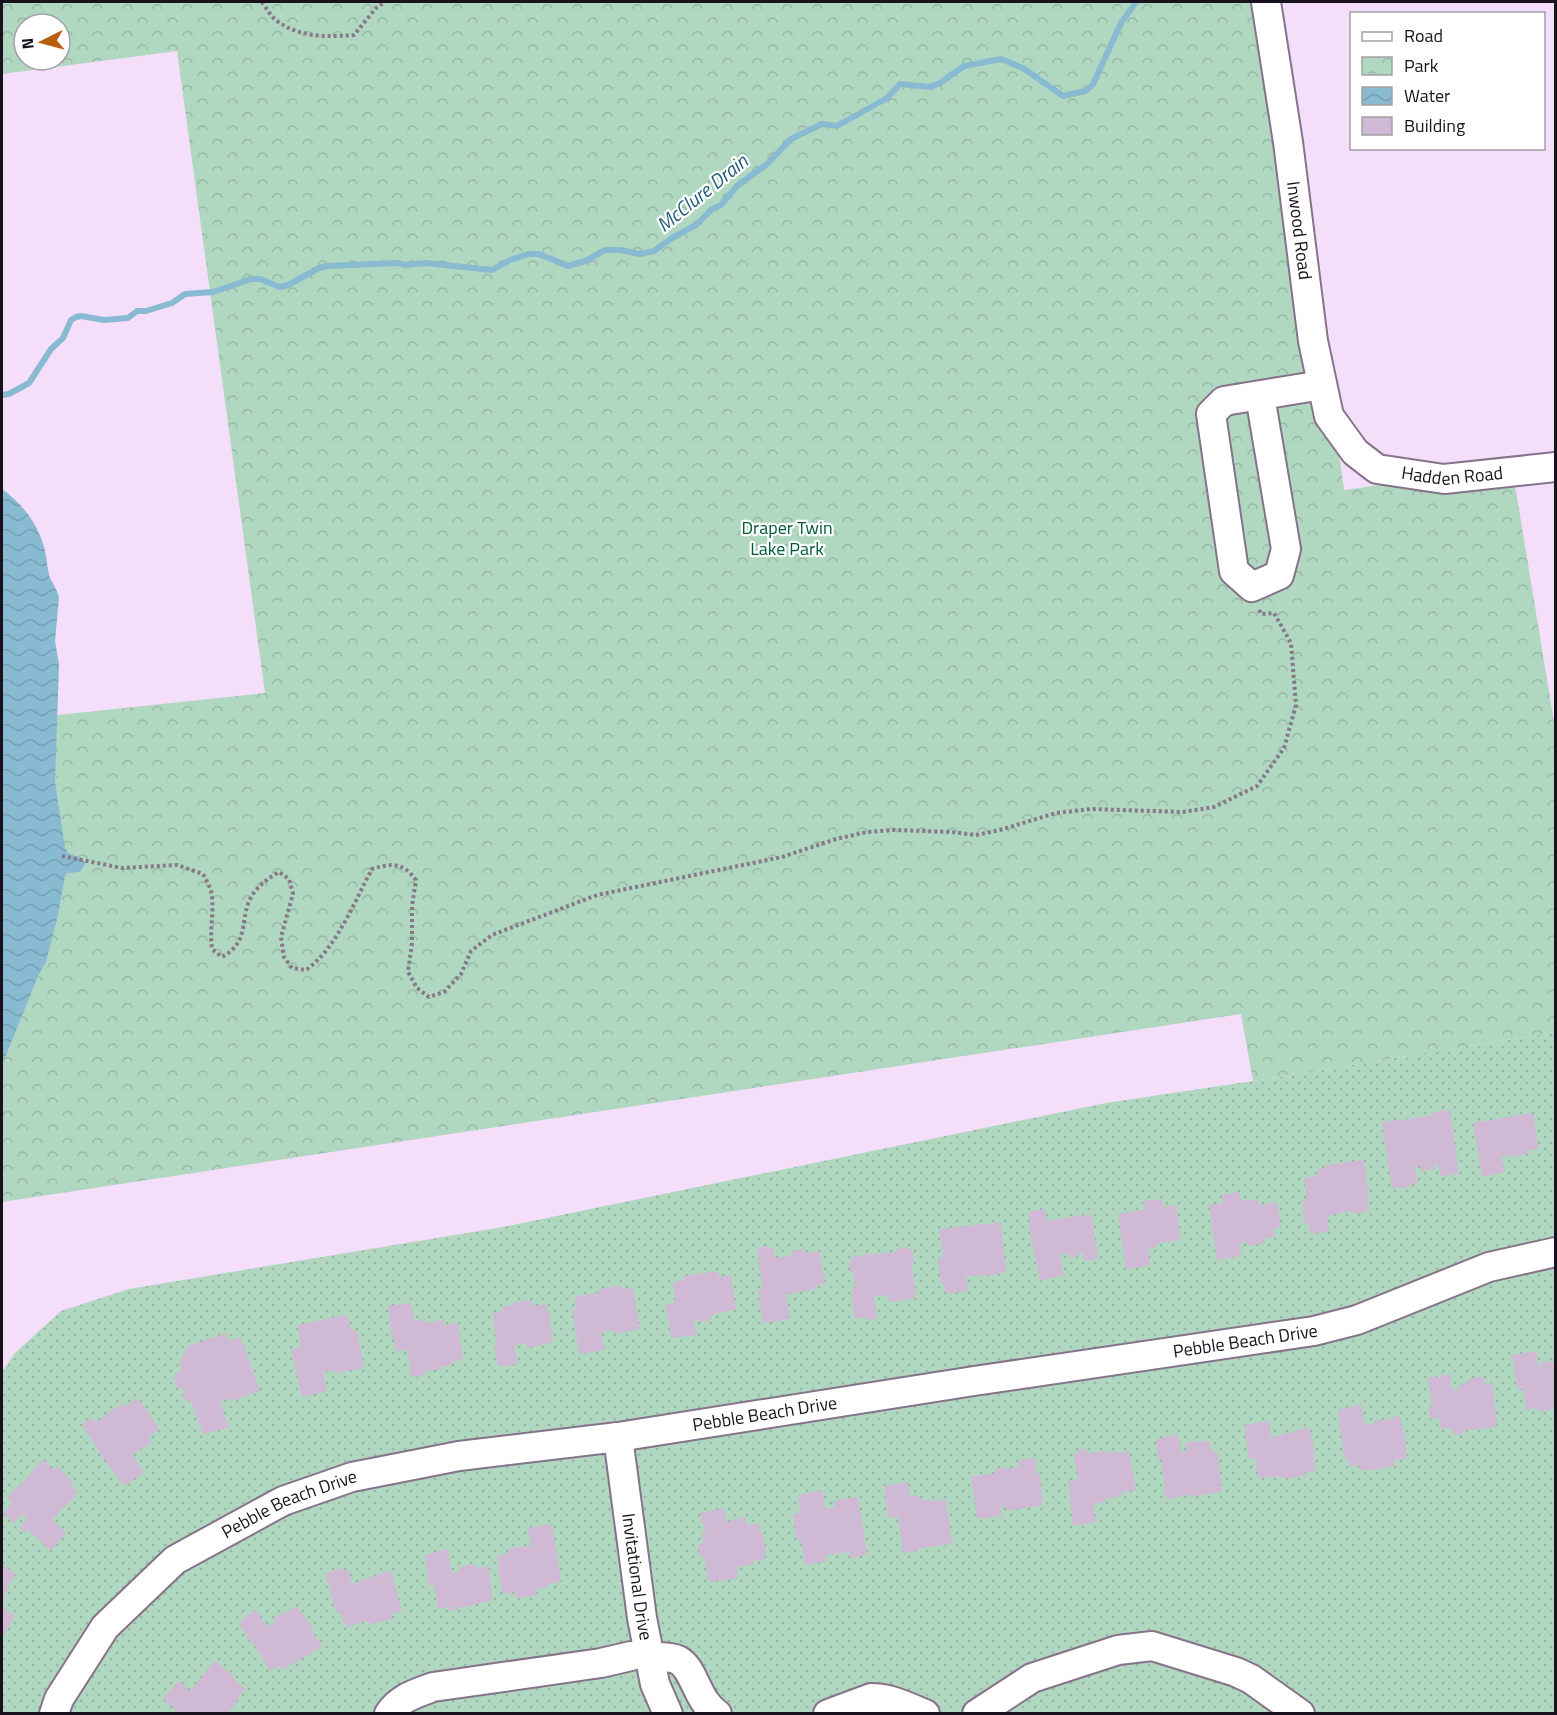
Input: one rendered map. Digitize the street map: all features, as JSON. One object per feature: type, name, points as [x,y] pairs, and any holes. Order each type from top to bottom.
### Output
[{"type":"street","name":"Inwood Road","points":[[1266,2],[1288,142],[1313,341],[1329,416],[1355,452]]},
{"type":"street","points":[[1260,396],[1286,549],[1279,575],[1252,587],[1234,571],[1211,414],[1224,401],[1322,385]]},
{"type":"street","name":"Hadden Road","points":[[1355,452],[1377,470],[1444,479],[1556,467]]},
{"type":"street","name":"Pebble Beach Drive","points":[[54,1713],[59,1699],[105,1627],[175,1560],[283,1501],[352,1478],[459,1456],[618,1437],[1314,1331],[1357,1320],[1488,1267],[1556,1252]]},
{"type":"street","name":"Invitational Drive","points":[[618,1437],[642,1618],[655,1684],[668,1713]]},
{"type":"street","points":[[977,1713],[1032,1678],[1118,1650],[1152,1646],[1221,1667],[1251,1679],[1300,1713]]},
{"type":"street","points":[[389,1713],[396,1705],[410,1696],[433,1687],[643,1656],[673,1658],[684,1664],[705,1704],[717,1713]]},
{"type":"street","points":[[828,1713],[878,1698],[898,1702],[925,1713]]},
{"type":"path","points":[[262,2],[276,20],[293,29],[323,37],[354,35],[376,8],[385,2]]},
{"type":"path","points":[[62,856],[122,868],[177,865],[203,874],[211,891],[212,949],[222,957],[234,950],[241,936],[252,896],[263,882],[279,872],[289,879],[293,894],[281,937],[284,957],[292,968],[306,970],[319,961],[332,944],[372,869],[398,865],[408,869],[416,880],[408,972],[417,988],[429,997],[444,992],[461,974],[471,951],[492,935],[597,895],[782,857],[836,839],[867,832],[894,830],[975,835],[1056,813],[1091,809],[1183,812],[1214,807],[1257,786],[1284,748],[1296,705],[1292,643],[1274,613],[1261,614],[1259,609]]},
{"type":"green space","name":"Draper Twin Lake Park","points":[[2,2],[1280,2],[1344,490],[1380,485],[1434,492],[1514,479],[1555,728],[1555,1032],[1253,1081],[1241,1014],[2,1202],[2,721],[265,693],[177,51],[72,65],[72,12],[12,12],[12,72],[17,72],[2,74]]},
{"type":"green space","points":[[1555,1032],[1555,1713],[2,1714],[2,1372],[15,1353],[61,1311],[129,1289],[503,1227],[1106,1103]]},
{"type":"water","points":[[2,489],[17,501],[39,532],[46,554],[49,575],[59,597],[55,641],[59,664],[55,782],[65,848],[68,853],[83,859],[85,864],[80,872],[67,873],[65,876],[46,962],[38,976],[2,1065]]},
{"type":"building","points":[[1450,1110],[1459,1174],[1440,1176],[1438,1164],[1435,1164],[1436,1169],[1421,1171],[1420,1166],[1415,1167],[1418,1183],[1411,1184],[1409,1187],[1392,1188],[1382,1122],[1432,1116],[1431,1112]]},
{"type":"building","points":[[1533,1113],[1539,1149],[1527,1151],[1527,1154],[1501,1156],[1505,1172],[1482,1177],[1473,1123]]},
{"type":"building","points":[[1364,1160],[1369,1210],[1357,1214],[1351,1211],[1327,1216],[1329,1231],[1310,1234],[1308,1224],[1305,1224],[1302,1200],[1307,1199],[1304,1178],[1316,1176],[1319,1169],[1326,1168],[1325,1165]]},
{"type":"building","points":[[1240,1192],[1241,1201],[1258,1199],[1259,1205],[1277,1202],[1281,1227],[1274,1228],[1275,1237],[1265,1238],[1265,1243],[1248,1246],[1247,1242],[1239,1243],[1241,1256],[1217,1260],[1209,1205],[1223,1203],[1222,1195]]},
{"type":"building","points":[[1162,1199],[1163,1207],[1176,1205],[1181,1240],[1158,1243],[1155,1248],[1148,1249],[1150,1265],[1126,1269],[1118,1214],[1145,1210],[1143,1201]]},
{"type":"building","points":[[1045,1209],[1047,1221],[1091,1214],[1098,1259],[1084,1261],[1083,1252],[1080,1252],[1080,1256],[1069,1258],[1069,1253],[1060,1255],[1064,1275],[1040,1281],[1030,1231],[1029,1212]]},
{"type":"building","points":[[1001,1222],[1006,1271],[994,1275],[966,1276],[968,1291],[946,1294],[944,1284],[941,1285],[938,1258],[943,1257],[939,1229]]},
{"type":"building","points":[[768,1246],[773,1249],[775,1258],[792,1255],[791,1251],[804,1249],[805,1253],[819,1251],[825,1284],[816,1285],[817,1289],[786,1294],[790,1319],[763,1323],[758,1290],[763,1289],[757,1251],[761,1247]]},
{"type":"building","points":[[907,1247],[913,1252],[912,1265],[916,1298],[889,1302],[888,1295],[874,1296],[877,1319],[854,1318],[851,1289],[855,1288],[849,1263],[854,1256],[895,1252],[897,1249]]},
{"type":"building","points":[[718,1271],[719,1277],[731,1275],[736,1309],[712,1315],[709,1321],[701,1322],[693,1319],[696,1335],[671,1338],[666,1304],[676,1302],[673,1282],[684,1280],[683,1276]]},
{"type":"building","points":[[621,1285],[622,1289],[633,1288],[640,1329],[615,1333],[605,1330],[601,1333],[604,1350],[579,1354],[572,1309],[576,1309],[574,1300],[577,1299],[576,1296],[599,1293],[598,1289]]},
{"type":"building","points":[[532,1300],[533,1306],[546,1304],[548,1314],[550,1314],[552,1342],[527,1348],[526,1343],[514,1345],[518,1365],[498,1366],[492,1313],[502,1311],[502,1307],[512,1305],[512,1303]]},
{"type":"building","points":[[411,1303],[414,1321],[425,1319],[425,1323],[444,1320],[444,1325],[458,1323],[463,1360],[451,1362],[452,1365],[441,1367],[441,1369],[426,1371],[423,1376],[411,1375],[407,1350],[396,1351],[394,1339],[392,1339],[388,1306]]},
{"type":"building","points":[[344,1315],[349,1319],[351,1331],[357,1330],[364,1368],[342,1372],[334,1372],[334,1370],[323,1372],[327,1391],[302,1397],[291,1349],[301,1347],[298,1325]]},
{"type":"building","points":[[226,1333],[229,1341],[240,1337],[260,1391],[231,1401],[227,1399],[220,1402],[229,1428],[203,1434],[192,1403],[182,1397],[185,1390],[174,1385],[176,1381],[173,1379],[182,1367],[178,1365],[188,1346]]},
{"type":"building","points":[[1536,1351],[1539,1368],[1542,1362],[1549,1361],[1556,1365],[1556,1409],[1538,1412],[1538,1408],[1526,1410],[1523,1389],[1518,1390],[1512,1355]]},
{"type":"building","points":[[1441,1375],[1450,1375],[1452,1390],[1459,1389],[1459,1384],[1468,1383],[1468,1379],[1484,1377],[1485,1384],[1492,1383],[1497,1425],[1488,1429],[1464,1431],[1457,1435],[1452,1433],[1452,1428],[1441,1429],[1439,1418],[1430,1419],[1428,1407],[1432,1407],[1428,1377],[1441,1377]]},
{"type":"building","points":[[139,1399],[158,1430],[148,1437],[152,1443],[132,1454],[144,1473],[124,1486],[82,1424],[92,1417],[96,1422],[123,1403],[125,1407]]},
{"type":"building","points":[[1361,1404],[1365,1425],[1400,1416],[1407,1458],[1394,1460],[1395,1466],[1371,1470],[1360,1470],[1359,1465],[1349,1467],[1348,1458],[1344,1458],[1338,1410]]},
{"type":"building","points":[[1269,1421],[1271,1437],[1283,1435],[1283,1433],[1294,1433],[1294,1431],[1309,1427],[1315,1453],[1313,1453],[1316,1471],[1305,1472],[1305,1476],[1283,1479],[1283,1476],[1260,1478],[1258,1476],[1255,1458],[1249,1459],[1244,1425]]},
{"type":"building","points":[[1178,1434],[1181,1452],[1187,1451],[1185,1442],[1209,1441],[1211,1451],[1215,1450],[1215,1453],[1218,1453],[1222,1492],[1190,1497],[1189,1494],[1169,1499],[1164,1496],[1165,1486],[1156,1439]]},
{"type":"building","points":[[1085,1449],[1089,1453],[1129,1451],[1136,1490],[1121,1492],[1122,1496],[1104,1499],[1105,1502],[1093,1504],[1096,1522],[1073,1526],[1068,1481],[1078,1479],[1074,1454],[1078,1454],[1078,1450]]},
{"type":"building","points":[[1035,1458],[1037,1474],[1040,1474],[1043,1505],[1006,1511],[1006,1506],[1000,1507],[1002,1516],[979,1519],[971,1477],[996,1473],[995,1469],[1019,1467],[1018,1460]]},
{"type":"building","points":[[43,1459],[53,1470],[57,1466],[72,1482],[70,1485],[78,1493],[52,1519],[66,1533],[51,1551],[27,1529],[24,1533],[19,1528],[27,1519],[22,1514],[14,1523],[3,1513],[12,1503],[7,1498]]},
{"type":"building","points":[[908,1482],[909,1496],[916,1495],[923,1500],[930,1499],[930,1502],[946,1499],[952,1544],[918,1548],[919,1551],[903,1553],[898,1516],[888,1518],[884,1486]]},
{"type":"building","points":[[822,1490],[825,1509],[835,1507],[834,1502],[839,1500],[858,1497],[867,1554],[850,1559],[849,1552],[826,1555],[827,1561],[805,1565],[801,1540],[797,1541],[793,1514],[800,1513],[798,1495]]},
{"type":"building","points":[[724,1508],[726,1522],[745,1517],[747,1525],[759,1523],[760,1533],[763,1532],[765,1560],[753,1561],[754,1564],[737,1567],[738,1578],[709,1582],[704,1556],[700,1557],[698,1544],[703,1543],[702,1532],[706,1532],[700,1513]]},
{"type":"building","points":[[552,1524],[561,1582],[548,1584],[548,1588],[536,1589],[537,1595],[516,1598],[515,1592],[503,1594],[498,1556],[509,1553],[509,1548],[531,1546],[528,1528]]},
{"type":"building","points":[[448,1549],[452,1573],[459,1572],[458,1567],[476,1564],[476,1568],[488,1566],[493,1600],[460,1608],[459,1605],[457,1610],[450,1611],[449,1607],[438,1609],[434,1585],[429,1586],[425,1555]]},
{"type":"building","points":[[2,1564],[16,1574],[8,1586],[2,1603]]},
{"type":"building","points":[[341,1568],[342,1571],[348,1569],[352,1584],[391,1570],[402,1611],[391,1615],[392,1619],[369,1625],[368,1621],[347,1627],[340,1611],[336,1612],[325,1573]]},
{"type":"building","points":[[297,1606],[322,1647],[282,1669],[280,1665],[270,1671],[239,1623],[256,1610],[267,1627],[275,1622],[273,1619]]},
{"type":"building","points":[[2,1607],[15,1616],[2,1639]]},
{"type":"building","points":[[214,1661],[234,1676],[233,1678],[245,1689],[227,1713],[225,1711],[222,1714],[180,1714],[163,1699],[179,1681],[191,1691]]},
{"type":"waterway","name":"McClure Drain","points":[[2,395],[9,394],[29,383],[51,349],[63,338],[71,320],[76,317],[104,320],[128,318],[137,311],[146,311],[172,303],[185,294],[213,292],[251,279],[260,279],[280,287],[327,266],[425,263],[492,270],[510,260],[529,254],[539,254],[568,266],[585,261],[605,250],[640,254],[654,251],[696,225],[712,209],[721,205],[737,186],[767,164],[791,139],[822,124],[837,126],[887,98],[900,84],[930,87],[940,83],[964,66],[1001,59],[1023,68],[1063,96],[1086,91],[1093,84],[1121,23],[1136,2]]}]
